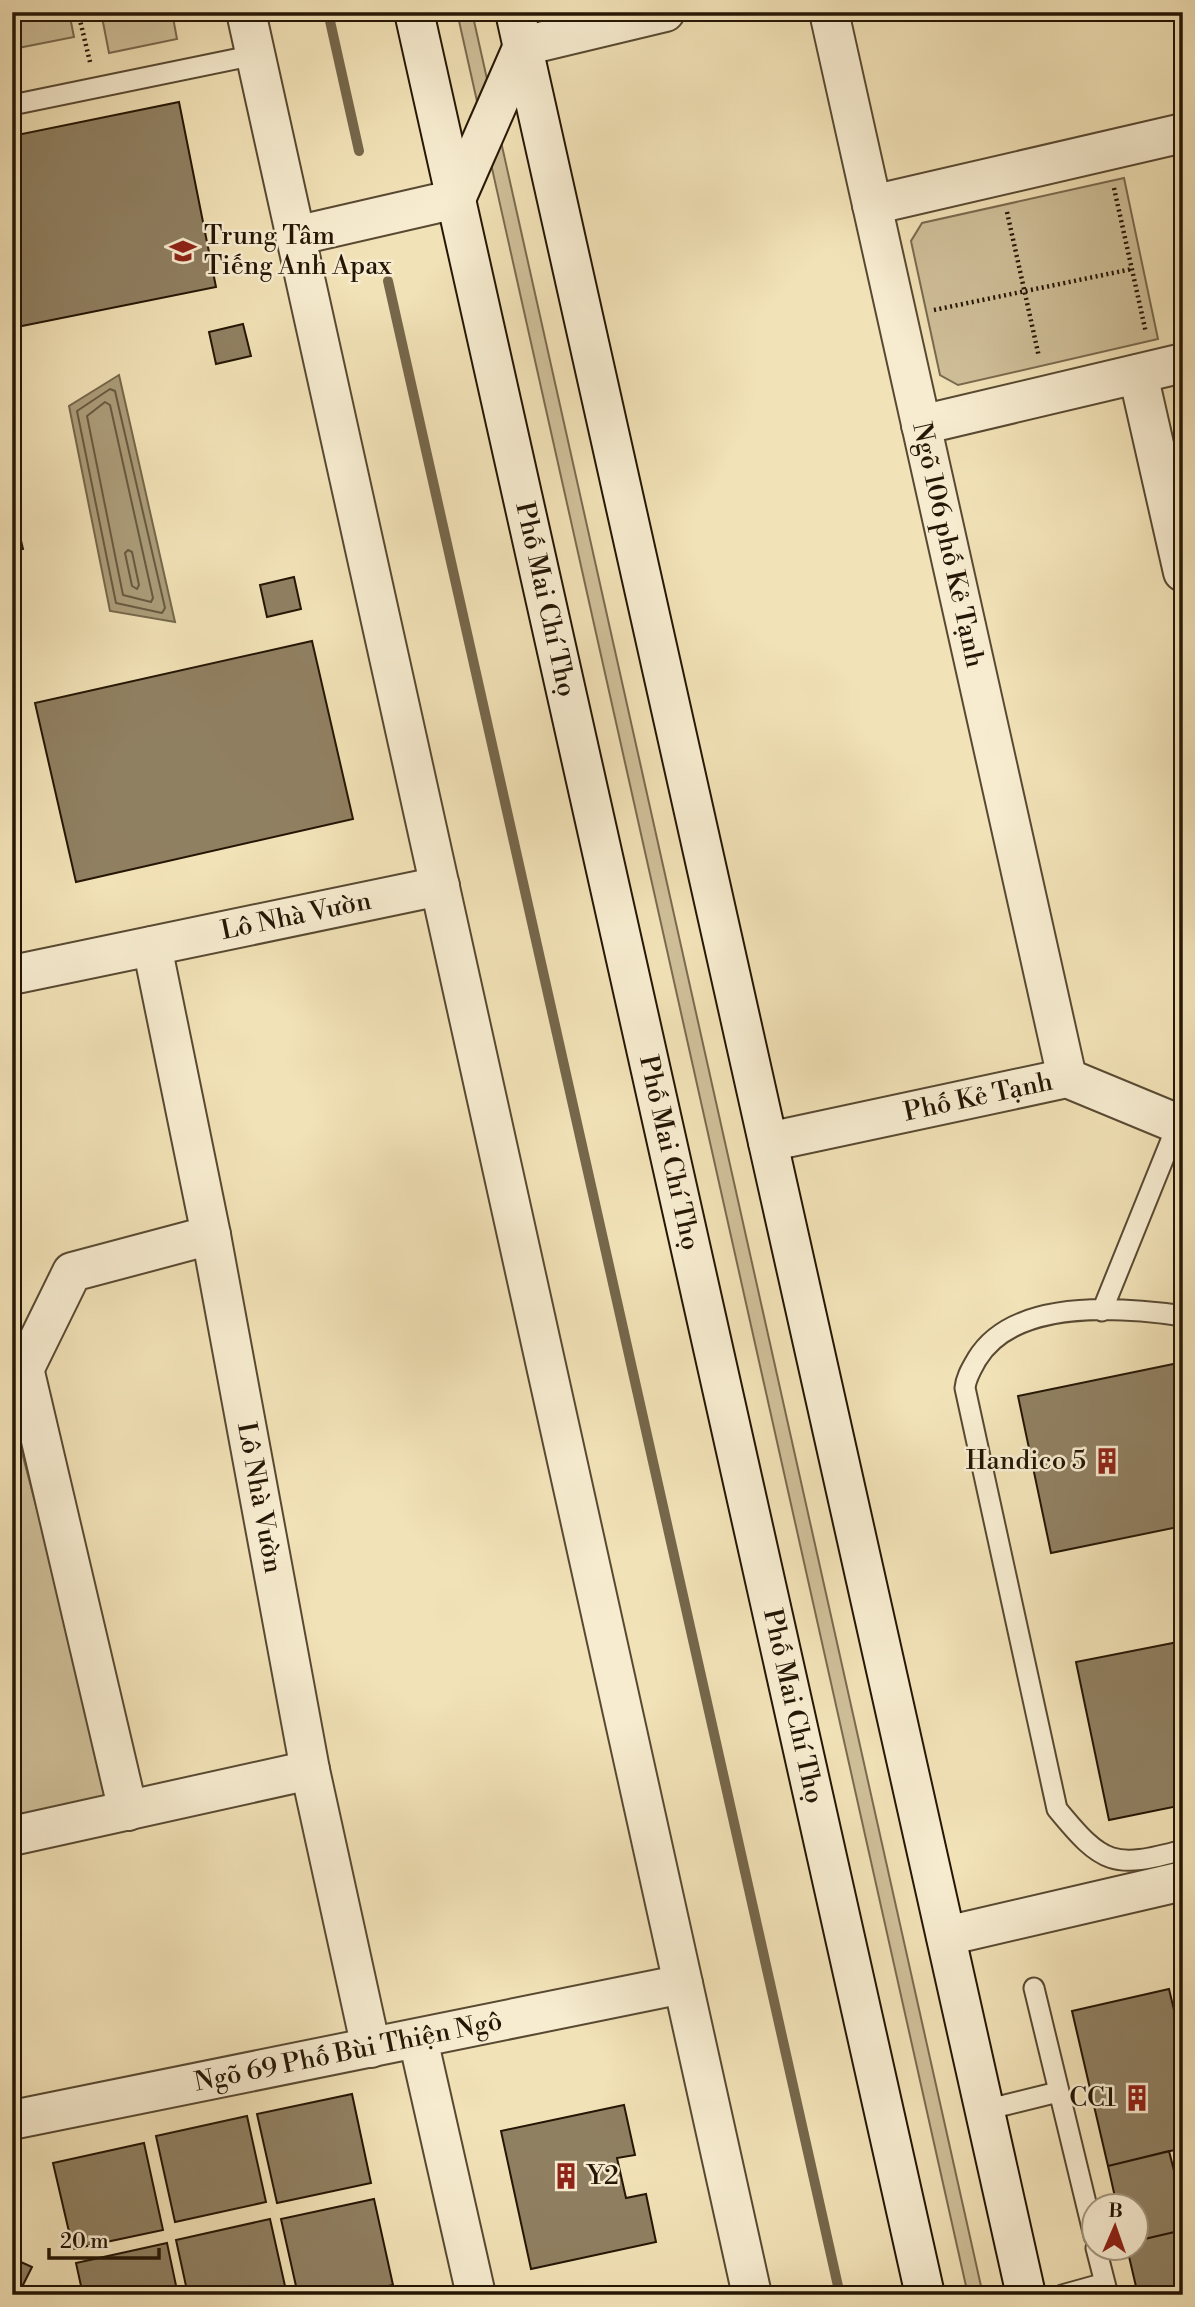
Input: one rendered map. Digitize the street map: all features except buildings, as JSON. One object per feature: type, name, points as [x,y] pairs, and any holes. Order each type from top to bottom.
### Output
[{"type":"street","points":[[246,12],[752,2295]]},
{"type":"street","name":"Phố Mai Chí Thọ","points":[[414,12],[925,2295]]},
{"type":"street","points":[[519,29],[665,12]]},
{"type":"street","name":"Ngõ 106 phố Kẻ Tạnh","points":[[829,12],[1067,1078]]},
{"type":"street","points":[[295,236],[456,199],[519,29]]},
{"type":"street","points":[[519,29],[1026,2295]]},
{"type":"street","points":[[872,205],[1183,133]]},
{"type":"street","points":[[921,425],[1183,363]]},
{"type":"street","points":[[1138,374],[1183,572]]},
{"type":"street","name":"Lô Nhà Vườn","points":[[12,975],[440,886]]},
{"type":"street","name":"Lô Nhà Vườn","points":[[152,946],[211,1235],[310,1770],[371,2048]]},
{"type":"street","name":"Phố Kẻ Tạnh","points":[[768,1142],[1067,1078],[1180,1125]]},
{"type":"street","points":[[128,1811],[18,1381],[72,1272],[211,1235]]},
{"type":"street","points":[[12,1836],[310,1770]]},
{"type":"street","points":[[946,1936],[1183,1881]]},
{"type":"street","name":"Ngõ 69 Phố Bùi Thiện Ngô","points":[[12,2120],[683,1984]]},
{"type":"street","points":[[418,2039],[475,2295]]},
{"type":"lane","points":[[12,105],[255,55]]},
{"type":"lane","points":[[1102,1311],[1180,1125]]},
{"type":"lane","points":[[1183,1316],[1083,1309],[1041,1316],[1005,1330],[987,1342],[966,1380],[965,1388],[1057,1809],[1099,1853],[1110,1860],[1146,1860],[1183,1850]]},
{"type":"lane","points":[[1034,1989],[1083,2192]]},
{"type":"lane","points":[[985,2110],[1058,2092]]},
{"type":"lane","points":[[1062,2295],[1106,2289],[1099,2262]]},
{"type":"path","points":[[78,12],[96,88]]},
{"type":"path","points":[[1114,185],[1146,335]]},
{"type":"path","points":[[1007,211],[1040,361]]},
{"type":"path","points":[[931,310],[1132,269]]},
{"type":"shaded area","points":[[12,12],[69,12],[74,37],[13,49]]},
{"type":"shaded area","points":[[101,12],[172,12],[177,39],[109,53]]},
{"type":"shaded area","points":[[457,12],[472,12],[983,2295],[968,2295]]},
{"type":"shaded area","points":[[1124,178],[1158,339],[958,385],[940,375],[911,241],[922,223]]},
{"type":"shaded area","points":[[16,1430],[113,1797],[12,1816],[12,1438]]},
{"type":"water","points":[[119,375],[175,622],[110,611],[69,406]]},
{"type":"waterway","points":[[328,12],[359,151]]},
{"type":"waterway","points":[[388,281],[840,2295]]},
{"type":"place","name":"Trung Tâm Tiếng Anh Apax","points":[[183,251]]},
{"type":"place","name":"Handico 5","points":[[1107,1461]]},
{"type":"place","name":"CC1","points":[[1137,2098]]},
{"type":"place","name":"Y2","points":[[566,2176]]}]
